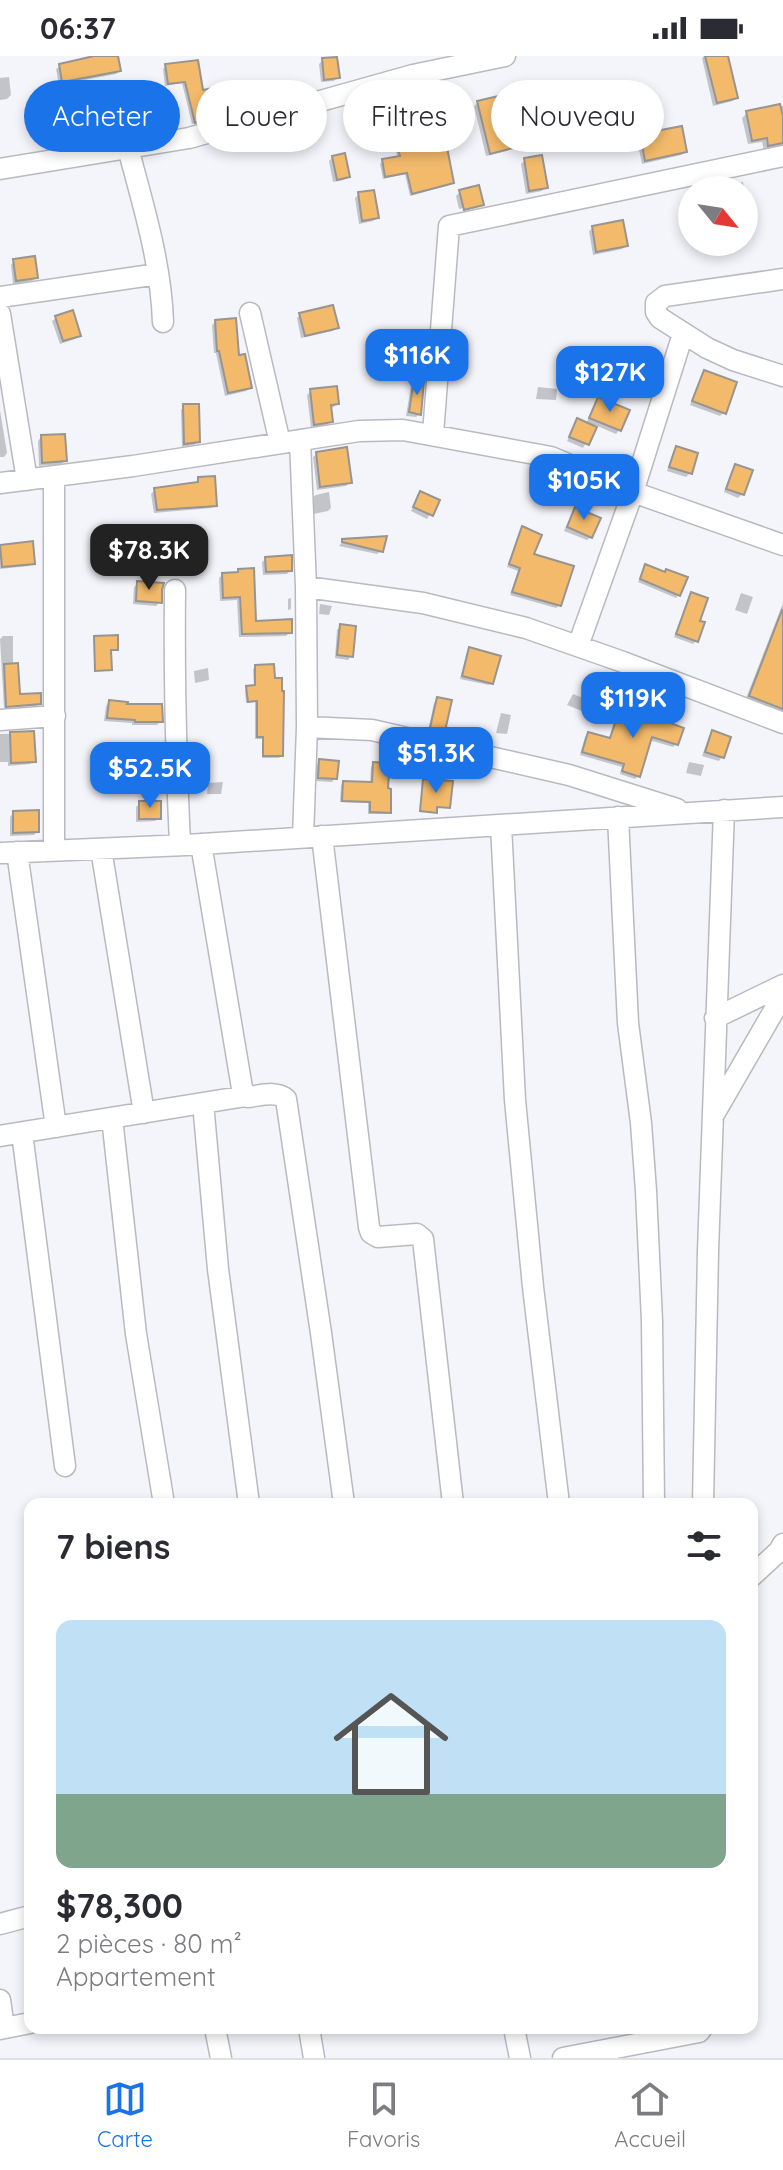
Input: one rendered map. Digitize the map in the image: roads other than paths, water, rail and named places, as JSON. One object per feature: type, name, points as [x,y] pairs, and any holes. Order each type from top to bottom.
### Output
[{"type":"street","points":[[180,139],[413,75],[505,56]]},
{"type":"street","points":[[0,169],[104,152]]},
{"type":"street","points":[[129,152],[153,240],[163,322]]},
{"type":"street","points":[[433,434],[449,226],[783,156]]},
{"type":"street","points":[[0,297],[158,274]]},
{"type":"street","points":[[783,279],[665,296],[656,303],[660,318],[683,334],[733,360],[783,376]]},
{"type":"street","points":[[250,313],[290,442],[306,587],[312,837],[369,1227],[371,1233],[378,1237],[417,1234],[423,1239],[452,1498]]},
{"type":"street","points":[[0,314],[27,480]]},
{"type":"street","points":[[578,646],[633,492],[683,334]]},
{"type":"street","points":[[0,483],[359,431],[403,430],[551,457],[633,492],[783,545]]},
{"type":"street","points":[[54,476],[54,850]]},
{"type":"street","points":[[306,587],[423,603],[526,628],[783,723]]},
{"type":"street","points":[[175,590],[176,766],[246,1096]]},
{"type":"street","points":[[0,720],[55,716]]},
{"type":"street","points":[[307,727],[372,730],[569,775],[689,812]]},
{"type":"street","points":[[56,1127],[8,852],[312,837],[783,807]]},
{"type":"street","points":[[703,1498],[715,1018],[724,810]]},
{"type":"street","points":[[618,817],[628,1023],[646,1191],[652,1321],[654,1498]]},
{"type":"street","points":[[501,825],[515,1100],[558,1498]]},
{"type":"street","points":[[101,849],[144,1113]]},
{"type":"street","points":[[715,1018],[783,985]]},
{"type":"street","points":[[712,1118],[783,995]]},
{"type":"street","points":[[0,1136],[246,1096],[283,1095],[321,1333],[343,1498]]},
{"type":"street","points":[[203,1103],[218,1269],[248,1498]]},
{"type":"street","points":[[112,1118],[136,1334],[163,1498]]},
{"type":"street","points":[[22,1133],[65,1466]]},
{"type":"street","points":[[758,1570],[783,1544]]},
{"type":"street","points":[[0,1924],[24,1918]]},
{"type":"street","points":[[0,2000],[2,2029],[24,2024]]},
{"type":"street","points":[[216,2034],[221,2058]]},
{"type":"street","points":[[310,2034],[314,2058]]},
{"type":"street","points":[[515,2034],[520,2058]]},
{"type":"street","points":[[563,2058],[689,2034]]}]
